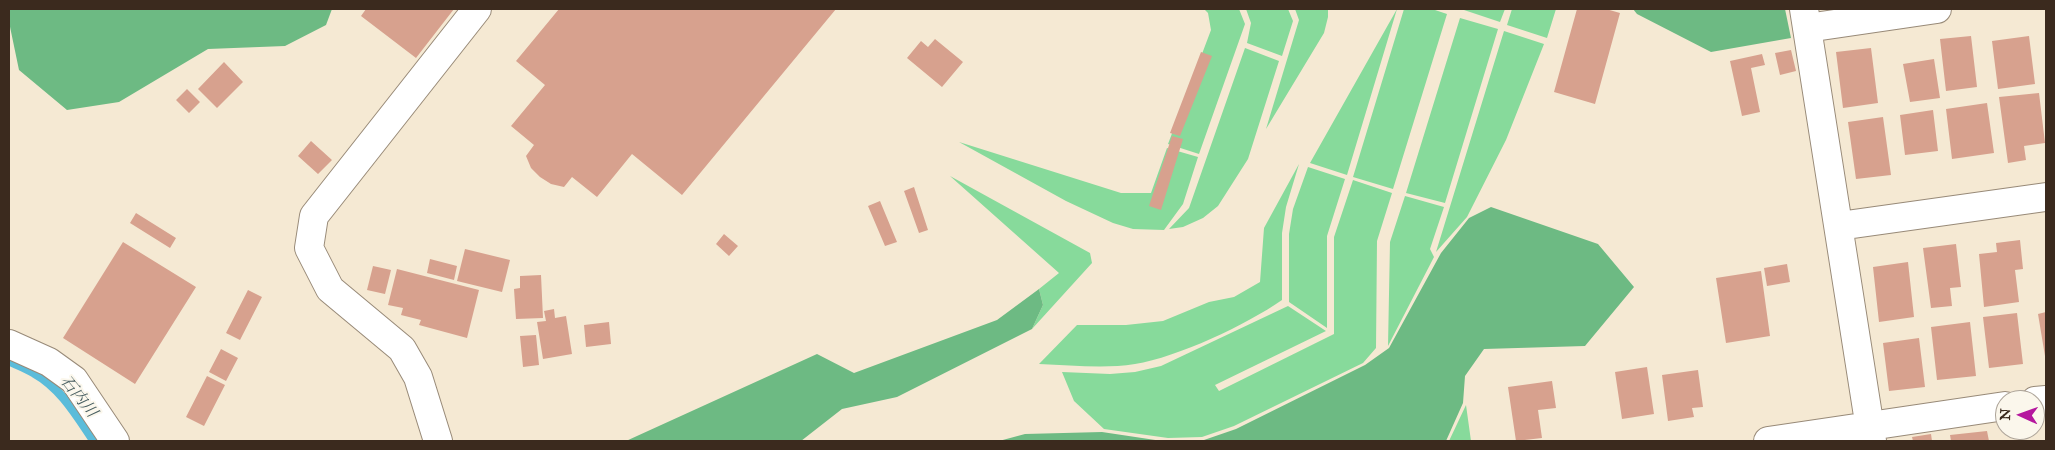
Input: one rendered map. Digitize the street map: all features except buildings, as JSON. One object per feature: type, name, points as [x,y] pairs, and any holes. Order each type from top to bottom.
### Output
[{"type":"street","points":[[438,441],[418,377],[402,349],[330,289],[309,248],[314,216],[477,9]]},
{"type":"street","points":[[1871,434],[1806,18],[1937,9]]},
{"type":"street","points":[[1839,226],[2046,197]]},
{"type":"street","points":[[9,344],[49,362],[74,380],[115,441]]},
{"type":"street","points":[[1768,441],[1871,434],[1995,408]]},
{"type":"green space","points":[[9,9],[332,9],[326,25],[285,46],[208,49],[119,102],[67,110],[19,70],[9,22]]},
{"type":"green space","points":[[1204,9],[1239,9],[1245,24],[1199,154],[1168,144],[1211,30],[1208,13]]},
{"type":"green space","points":[[1246,9],[1288,9],[1293,21],[1282,56],[1247,43],[1251,23]]},
{"type":"green space","points":[[1295,9],[1328,9],[1328,17],[1324,33],[1266,129],[1299,20]]},
{"type":"green space","points":[[1397,9],[1347,175],[1310,163]]},
{"type":"green space","points":[[1404,9],[1432,9],[1447,14],[1393,189],[1353,177]]},
{"type":"green space","points":[[1461,9],[1505,9],[1500,22]]},
{"type":"green space","points":[[1512,9],[1556,9],[1547,38],[1507,25]]},
{"type":"green space","points":[[1633,9],[1785,9],[1791,38],[1711,52],[1637,14]]},
{"type":"green space","points":[[1460,18],[1498,29],[1445,203],[1406,193]]},
{"type":"green space","points":[[1504,31],[1544,44],[1506,140],[1467,217],[1436,252]]},
{"type":"green space","points":[[1245,48],[1279,61],[1248,159],[1218,206],[1203,218],[1183,227],[1169,229],[1189,208]]},
{"type":"green space","points":[[959,142],[1121,193],[1151,193],[1167,148],[1198,157],[1183,204],[1164,230],[1133,229],[1113,223],[1066,201]]},
{"type":"green space","points":[[1299,164],[1286,207],[1282,233],[1282,300],[1250,320],[1211,339],[1171,355],[1135,364],[1111,366],[1039,364],[1077,325],[1126,325],[1163,321],[1209,302],[1234,297],[1260,282],[1264,228]]},
{"type":"green space","points":[[1308,167],[1345,179],[1327,236],[1327,328],[1289,302],[1289,234],[1293,209]]},
{"type":"green space","points":[[950,176],[1090,253],[1092,263],[1032,329],[1043,305],[1039,289],[1059,273]]},
{"type":"green space","points":[[1353,180],[1392,193],[1377,241],[1376,348],[1363,363],[1234,426],[1202,437],[1168,438],[1104,429],[1074,401],[1062,372],[1110,374],[1135,372],[1161,366],[1288,306],[1326,331],[1215,385],[1219,391],[1334,334],[1334,237]]},
{"type":"green space","points":[[1405,196],[1444,207],[1430,249],[1434,257],[1388,346],[1390,242]]},
{"type":"green space","points":[[1491,207],[1598,244],[1634,287],[1585,346],[1484,349],[1465,376],[1463,403],[1446,441],[1185,441],[1204,440],[1236,429],[1365,365],[1389,348],[1441,253],[1469,218]]},
{"type":"green space","points":[[1039,289],[1043,305],[1032,329],[897,397],[842,409],[801,441],[626,441],[817,354],[854,373],[997,320]]},
{"type":"green space","points":[[1466,405],[1471,441],[1449,441]]},
{"type":"green space","points":[[1102,432],[1162,441],[999,441],[1025,434]]},
{"type":"waterway","name":"石内川","points":[[9,361],[31,371],[52,386],[75,412],[94,441]]}]
